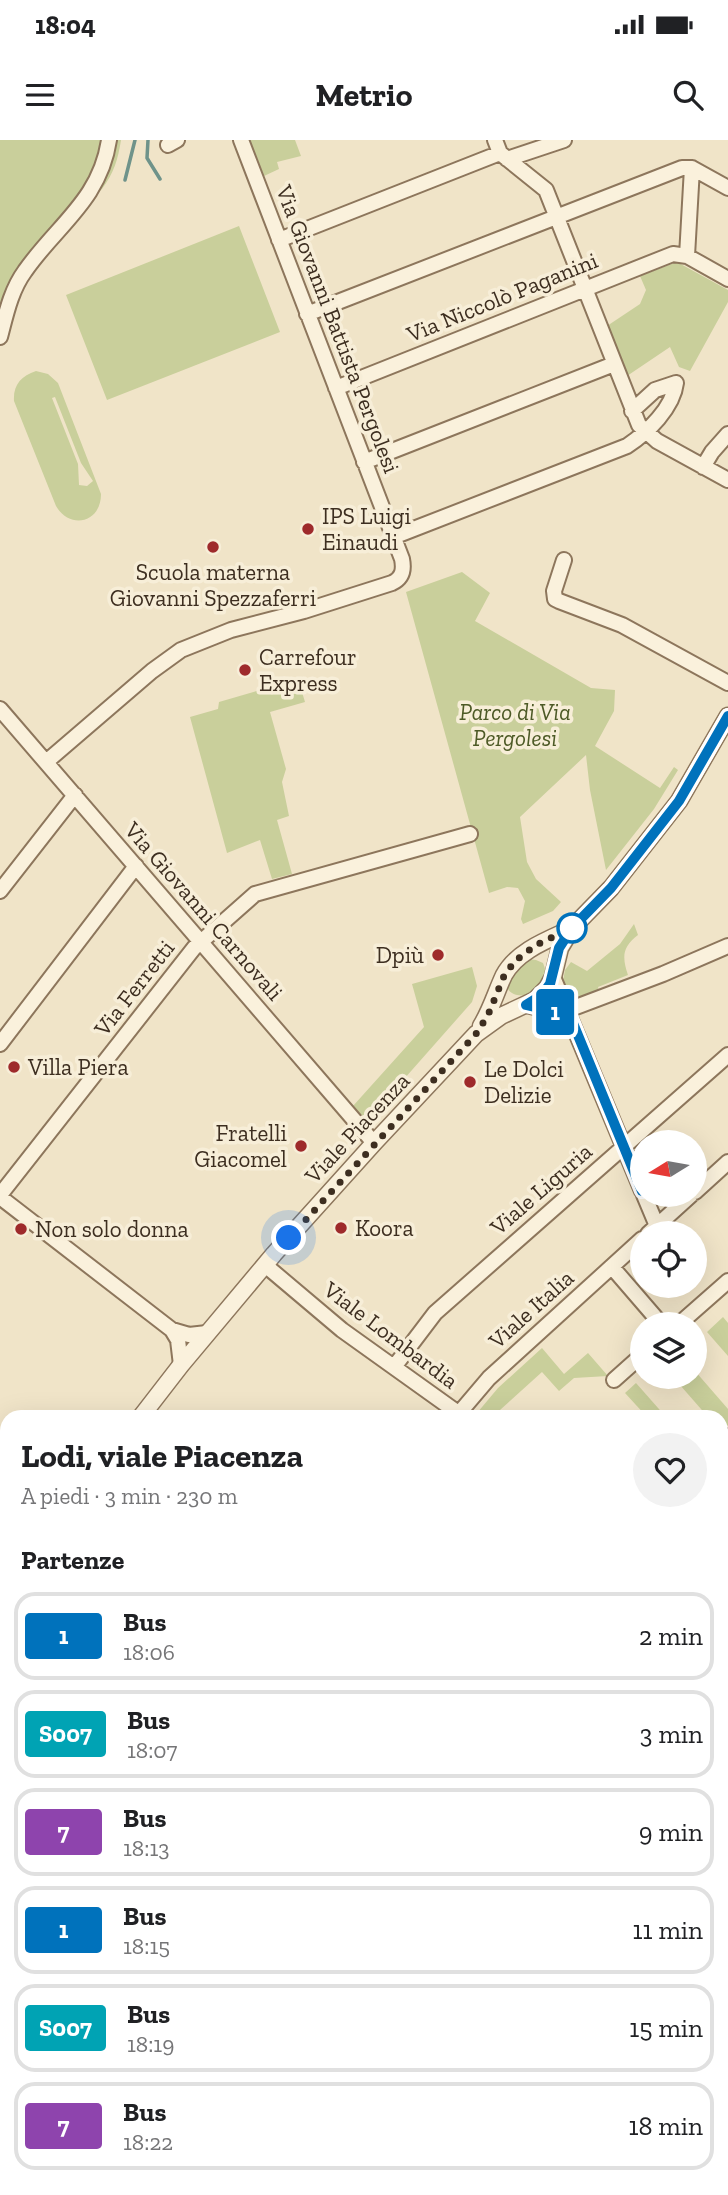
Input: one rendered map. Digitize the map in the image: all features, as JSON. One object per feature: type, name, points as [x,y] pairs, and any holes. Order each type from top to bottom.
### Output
[{"type":"street","points":[[0,337],[9,305],[23,273],[89,194],[100,175],[109,140]]},
{"type":"street","name":"Via Giovanni Battista Pergolesi","points":[[46,762],[152,671],[181,650],[231,630],[304,611],[392,583],[402,574],[403,565],[393,537],[241,140]]},
{"type":"street","points":[[279,240],[501,150],[564,140]]},
{"type":"street","points":[[501,150],[546,190],[632,411],[645,432],[657,442],[728,480]]},
{"type":"street","points":[[307,314],[682,168],[692,168],[728,188]]},
{"type":"street","points":[[692,168],[687,256],[728,279]]},
{"type":"street","name":"Via Niccolò Paganini","points":[[336,388],[673,254],[687,256]]},
{"type":"street","points":[[364,462],[614,364]]},
{"type":"street","points":[[393,537],[627,446],[645,432],[670,404],[675,397],[676,383],[654,390],[632,411]]},
{"type":"street","points":[[703,467],[728,434]]},
{"type":"street","points":[[564,560],[554,591],[555,599],[622,625],[728,683]]},
{"type":"street","name":"Via Giovanni Carnovali","points":[[0,709],[374,1143]]},
{"type":"street","points":[[526,1005],[542,995],[552,978],[559,948],[572,928],[611,888],[679,801],[728,716]]},
{"type":"street","points":[[0,891],[75,795]]},
{"type":"street","name":"Via Ferretti","points":[[0,1196],[200,941],[255,894],[470,834]]},
{"type":"street","points":[[0,1044],[136,866]]},
{"type":"street","points":[[572,928],[526,953],[508,968],[500,985],[507,997],[526,1005],[560,1013],[728,946]]},
{"type":"street","points":[[526,953],[544,957],[551,968],[552,978],[630,1162]]},
{"type":"street","name":"Viale Piacenza","points":[[146,1410],[265,1265],[476,1034],[488,1015],[500,985]]},
{"type":"street","name":"Viale Piacenza","points":[[476,1034],[501,1016],[526,1005]]},
{"type":"street","name":"Viale Liguria","points":[[394,1367],[435,1313],[728,1055]]},
{"type":"street","points":[[707,1181],[728,1162]]},
{"type":"street","points":[[0,1196],[172,1330],[178,1340],[181,1365]]},
{"type":"street","points":[[663,1221],[677,1208]]},
{"type":"street","name":"Viale Italia","points":[[460,1410],[489,1378],[630,1250]]},
{"type":"street","name":"Viale Lombardia","points":[[265,1265],[342,1330],[450,1410]]},
{"type":"street","points":[[612,1267],[651,1312]]},
{"type":"street","points":[[693,1312],[728,1281]]},
{"type":"street","points":[[172,1330],[189,1335],[207,1333]]},
{"type":"street","points":[[614,1380],[630,1366]]},
{"type":"green space","points":[[0,140],[121,140],[115,166],[102,189],[19,265],[0,311]]},
{"type":"green space","points":[[250,140],[295,140],[301,156],[277,162],[279,169],[264,176]]},
{"type":"green space","points":[[239,226],[280,332],[107,400],[66,295]]},
{"type":"green space","points":[[677,262],[728,290],[728,302],[690,371],[679,367],[670,347],[627,376],[607,326],[640,304],[646,290],[640,276]]},
{"type":"green space","points":[[36,371],[48,374],[58,383],[101,494],[96,511],[84,520],[69,518],[56,506],[14,401],[17,386],[22,378]],"holes":[[[55,397],[81,463],[93,481],[87,486],[79,485],[78,464],[52,398]]]},
{"type":"green space","name":"Parco di Via Pergolesi","points":[[462,572],[490,593],[475,621],[591,688],[615,690],[614,711],[595,746],[660,788],[674,767],[678,770],[654,809],[606,870],[586,755],[520,817],[527,862],[536,879],[561,902],[553,911],[523,924],[521,919],[525,901],[518,888],[507,887],[489,893],[406,592]]},
{"type":"green space","points":[[298,679],[305,702],[270,712],[286,769],[282,782],[289,816],[277,820],[292,874],[272,879],[260,840],[227,853],[190,717],[218,709],[219,702]]},
{"type":"green space","points":[[634,924],[638,935],[626,948],[625,953],[628,975],[598,987],[599,991],[580,997],[568,993],[563,981],[565,970],[571,962],[587,971],[620,944]]},
{"type":"green space","points":[[528,959],[543,963],[546,976],[542,986],[535,992],[516,995],[510,991],[507,984],[511,974]]},
{"type":"green space","points":[[472,967],[477,986],[472,1002],[367,1121],[353,1106],[424,1027],[412,984]]},
{"type":"green space","points":[[723,1317],[728,1323],[728,1356],[707,1332]]},
{"type":"green space","points":[[542,1348],[564,1374],[588,1353],[608,1376],[574,1378],[559,1391],[542,1372],[500,1410],[480,1410],[498,1388]]},
{"type":"green space","points":[[707,1385],[728,1409],[702,1410],[684,1389],[707,1389]]},
{"type":"green space","points":[[630,1388],[641,1389],[660,1410],[641,1410],[625,1393]]},
{"type":"waterway","points":[[125,180],[135,140]]},
{"type":"waterway","points":[[148,140],[147,158],[160,179]]},
{"type":"bus line","name":"1","points":[[630,1162],[568,1011],[560,1013],[526,1005],[542,995],[550,984],[559,948],[572,928],[611,888],[679,801],[728,716]]},
{"type":"place","name":"IPS Luigi Einaudi","points":[[308,529]]},
{"type":"place","name":"Scuola materna Giovanni Spezzaferri","points":[[213,547]]},
{"type":"place","name":"Carrefour Express","points":[[245,670]]},
{"type":"place","name":"Dpiù","points":[[438,955]]},
{"type":"place","name":"Villa Piera","points":[[14,1067]]},
{"type":"place","name":"Le Dolci Delizie","points":[[470,1082]]},
{"type":"place","name":"Fratelli Giacomel","points":[[301,1146]]},
{"type":"place","name":"Koora","points":[[341,1228]]},
{"type":"place","name":"Non solo donna","points":[[21,1229]]},
{"type":"route","points":[[289,1238],[476,1034],[488,1015],[508,968],[536,945],[572,928]]}]
